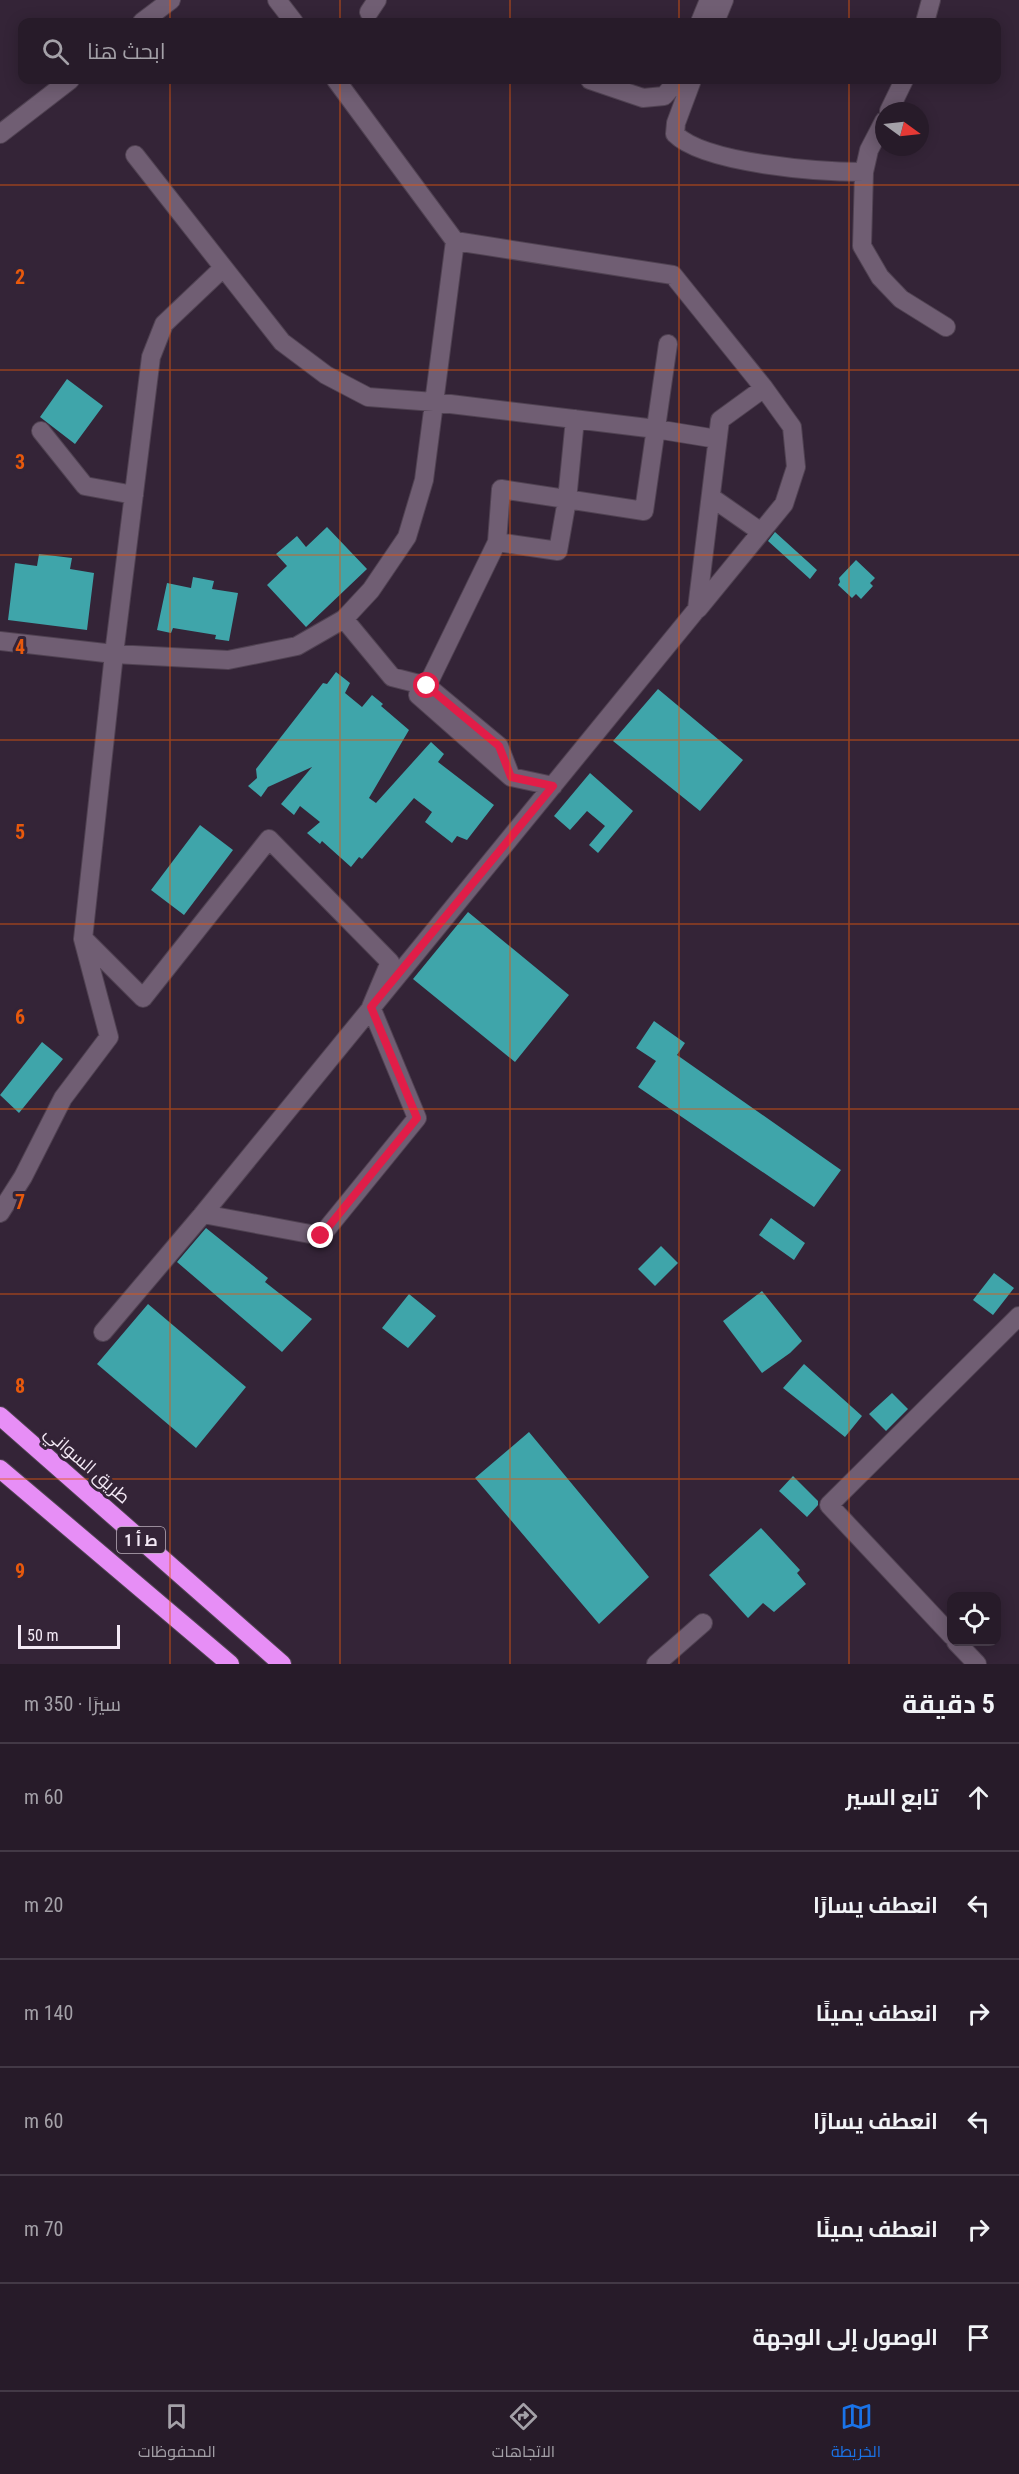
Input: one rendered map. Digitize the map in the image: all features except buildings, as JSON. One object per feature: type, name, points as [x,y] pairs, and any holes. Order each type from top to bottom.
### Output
[{"type":"highway","name":"طريق السواني","points":[[0,1416],[282,1664]]},
{"type":"highway","name":"ط أ 1","points":[[0,1469],[230,1664]]},
{"type":"street","points":[[147,18],[171,0]]},
{"type":"street","points":[[277,0],[291,18]]},
{"type":"street","points":[[702,18],[709,0]]},
{"type":"street","points":[[717,18],[724,0]]},
{"type":"street","points":[[926,18],[931,0]]},
{"type":"street","points":[[0,134],[65,84]]},
{"type":"street","points":[[103,1332],[203,1214],[784,504],[796,467],[792,427],[764,388],[673,275],[456,241],[339,84]]},
{"type":"street","points":[[602,84],[643,98],[664,96],[674,84]]},
{"type":"street","points":[[691,84],[676,123],[675,134],[681,139],[703,150],[780,167],[864,172]]},
{"type":"street","points":[[893,102],[902,84]]},
{"type":"street","points":[[875,139],[869,150],[864,172],[860,230],[862,246],[880,277],[902,299],[946,327]]},
{"type":"street","points":[[135,155],[282,342],[326,375],[368,397],[434,402],[575,419],[656,429],[717,440]]},
{"type":"street","points":[[0,641],[114,654],[228,660],[297,646],[344,620],[371,590],[407,537],[424,480],[456,241]]},
{"type":"street","points":[[0,1213],[23,1177],[63,1098],[109,1037],[83,939],[114,654],[151,357],[164,324],[224,268]]},
{"type":"street","points":[[427,686],[496,542],[501,489],[644,511],[668,344]]},
{"type":"street","points":[[697,609],[720,420],[764,388]]},
{"type":"street","points":[[496,542],[558,550],[567,500],[575,419]]},
{"type":"street","points":[[41,431],[85,486],[134,495]]},
{"type":"street","points":[[711,497],[761,532]]},
{"type":"street","points":[[344,620],[392,677],[423,699],[511,777],[553,786]]},
{"type":"street","points":[[392,677],[427,686],[499,746],[511,777]]},
{"type":"street","points":[[83,939],[142,998],[269,839],[390,963],[371,1007],[417,1118],[321,1236],[203,1214]]},
{"type":"street","points":[[947,1632],[829,1505],[1019,1316]]},
{"type":"street","points":[[656,1664],[703,1623]]},
{"type":"street","points":[[961,1646],[977,1664]]},
{"type":"route","points":[[321,1236],[417,1118],[371,1007],[553,786],[511,777],[499,746],[427,686]]}]
